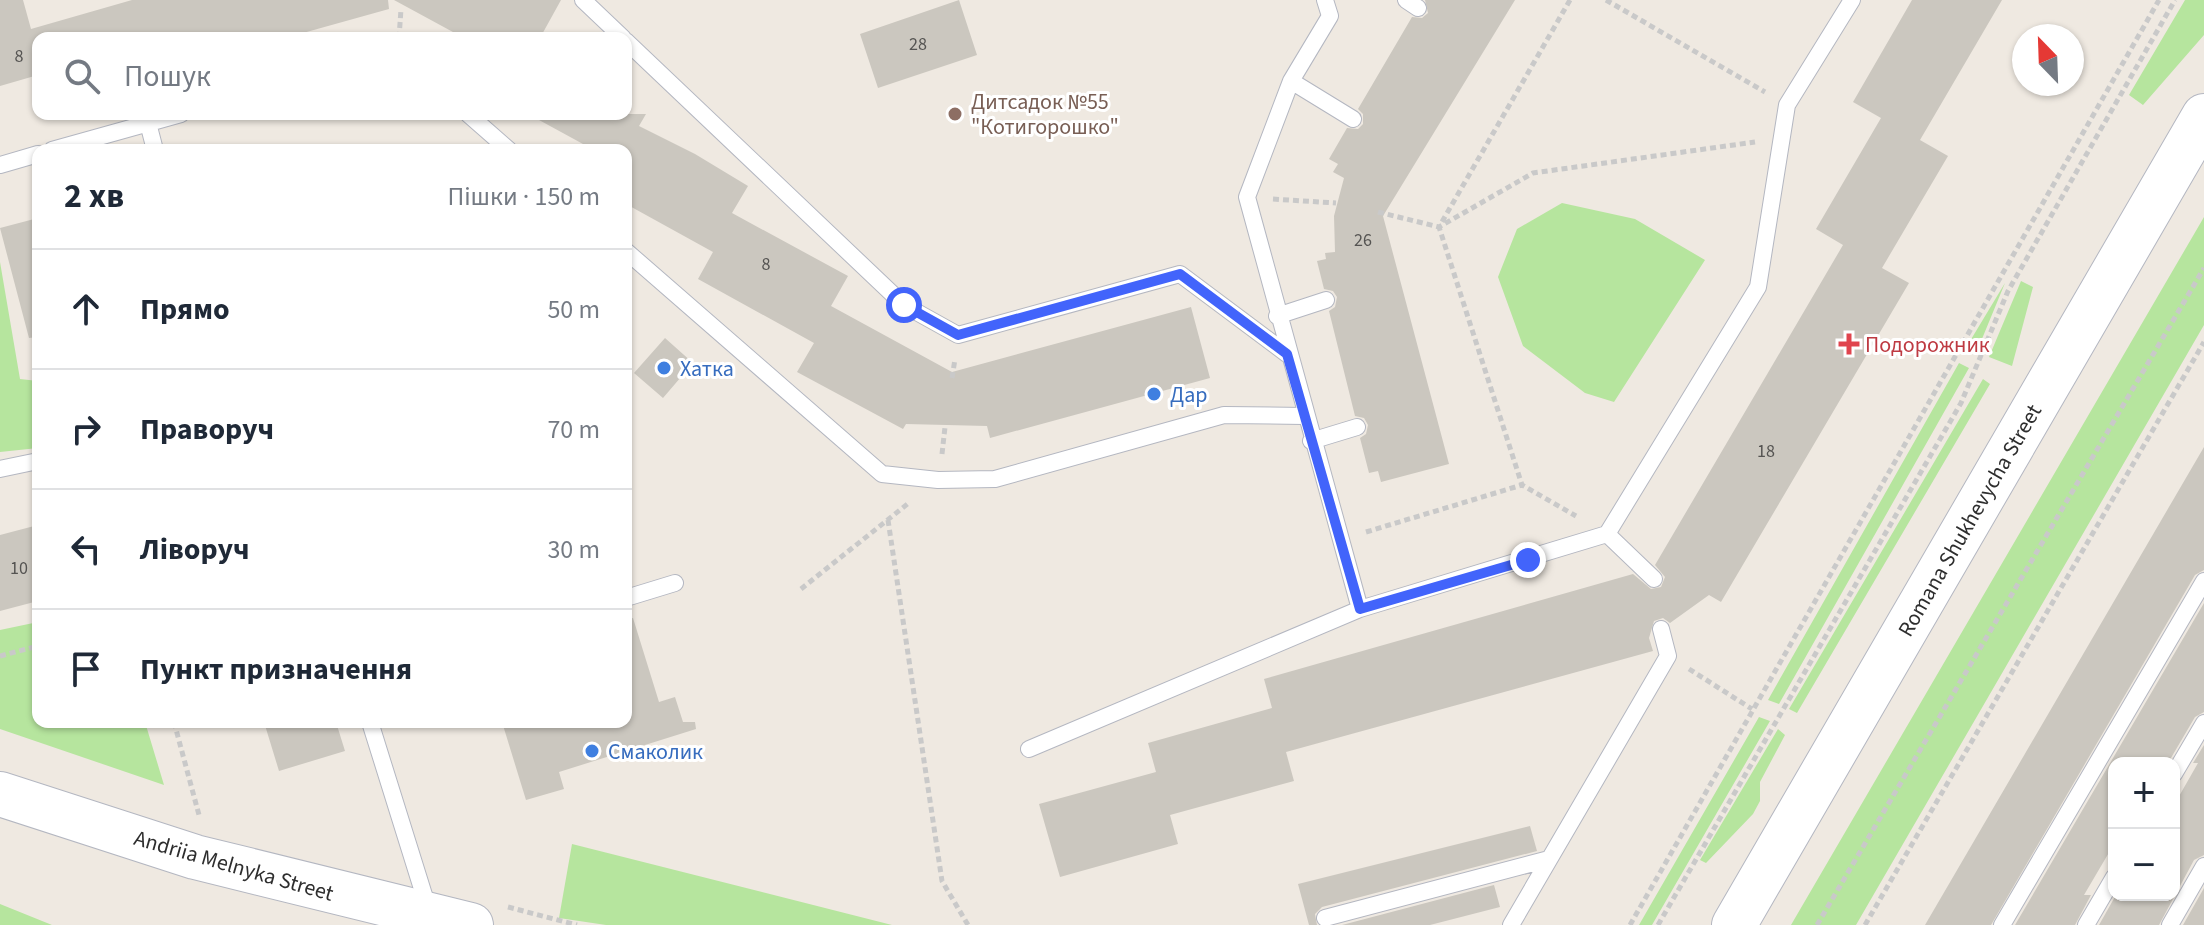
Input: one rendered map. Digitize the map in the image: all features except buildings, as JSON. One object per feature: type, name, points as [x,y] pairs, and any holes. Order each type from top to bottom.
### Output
[{"type":"main road","name":"Romana Shukhevycha Street","points":[[1734,925],[2204,116]]},
{"type":"main road","name":"Andriia Melnyka Street","points":[[0,794],[195,857],[451,921]]},
{"type":"lane","points":[[583,0],[616,32]]},
{"type":"lane","points":[[1340,0],[1328,8],[1291,81],[1247,197],[1304,416],[1360,609]]},
{"type":"lane","points":[[1029,749],[1360,609],[1607,534],[1758,287],[1787,105],[1852,0]]},
{"type":"lane","points":[[632,48],[904,305],[958,335],[1180,274],[1287,354]]},
{"type":"lane","points":[[1291,81],[1353,119]]},
{"type":"lane","points":[[73,144],[159,120]]},
{"type":"lane","points":[[475,120],[502,144]]},
{"type":"lane","points":[[148,123],[153,144]]},
{"type":"lane","points":[[0,165],[32,156]]},
{"type":"lane","points":[[632,256],[882,474],[938,480],[995,479],[1224,415],[1304,416]]},
{"type":"lane","points":[[1277,316],[1326,300]]},
{"type":"lane","points":[[1311,441],[1357,427]]},
{"type":"lane","points":[[0,469],[32,462]]},
{"type":"lane","points":[[1607,534],[1654,579]]},
{"type":"lane","points":[[2002,925],[2204,581]]},
{"type":"lane","points":[[632,596],[675,583]]},
{"type":"lane","points":[[1511,925],[1668,656],[1661,629]]},
{"type":"lane","points":[[2180,764],[2204,723]]},
{"type":"lane","points":[[372,728],[451,921]]},
{"type":"lane","points":[[1325,918],[1549,859]]},
{"type":"lane","points":[[2170,925],[2204,866]]},
{"type":"lane","points":[[2086,925],[2108,887]]},
{"type":"path","points":[[1570,0],[1439,227],[1522,485],[1607,534]]},
{"type":"path","points":[[1606,0],[1787,105]]},
{"type":"path","points":[[1630,925],[2159,0]]},
{"type":"path","points":[[1658,925],[1961,403],[2008,291],[2175,0]]},
{"type":"path","points":[[399,32],[401,9]]},
{"type":"path","points":[[1378,212],[1439,227],[1533,173],[1783,138]]},
{"type":"path","points":[[1247,197],[1336,203]]},
{"type":"path","points":[[1817,925],[2204,268]]},
{"type":"path","points":[[1865,925],[2204,342]]},
{"type":"path","points":[[801,589],[938,480]]},
{"type":"path","points":[[1340,540],[1522,485]]},
{"type":"path","points":[[888,520],[942,881],[968,925]]},
{"type":"path","points":[[0,656],[32,648]]},
{"type":"path","points":[[1668,656],[1752,709]]},
{"type":"path","points":[[176,728],[199,818]]},
{"type":"green space","points":[[2185,0],[2204,0],[2204,35],[2143,105],[2129,95]]},
{"type":"green space","points":[[1562,203],[1635,219],[1705,260],[1614,402],[1585,393],[1523,346],[1498,277],[1517,229]]},
{"type":"green space","points":[[2204,217],[2204,325],[1856,925],[1791,925]]},
{"type":"green space","points":[[0,262],[20,379],[32,380],[32,449],[0,452]]},
{"type":"green space","points":[[2021,281],[2033,287],[2012,366],[1989,357]]},
{"type":"green space","points":[[2005,283],[1977,351],[1967,346]]},
{"type":"green space","points":[[1959,363],[1969,368],[1779,704],[1768,700]]},
{"type":"green space","points":[[1983,379],[1990,384],[1797,713],[1789,709]]},
{"type":"green space","points":[[32,623],[32,728],[147,728],[164,785],[0,729],[0,630]]},
{"type":"green space","points":[[1759,717],[1770,721],[1652,925],[1639,925]]},
{"type":"green space","points":[[1778,729],[1785,735],[1760,782],[1760,801],[1753,814],[1706,863],[1700,860]]},
{"type":"green space","points":[[572,844],[892,925],[606,925],[559,918]]},
{"type":"green space","points":[[0,904],[52,925],[0,925]]},
{"type":"place","name":"Дитсадок №55 \"Котигорошко\"","points":[[955,114]]},
{"type":"place","name":"Подорожник","points":[[1849,344]]},
{"type":"place","name":"Хатка","points":[[664,368]]},
{"type":"place","name":"Дар","points":[[1154,394]]},
{"type":"place","name":"Смаколик","points":[[592,751]]},
{"type":"route","points":[[904,305],[958,335],[1180,274],[1287,354],[1360,609],[1528,560]]}]
